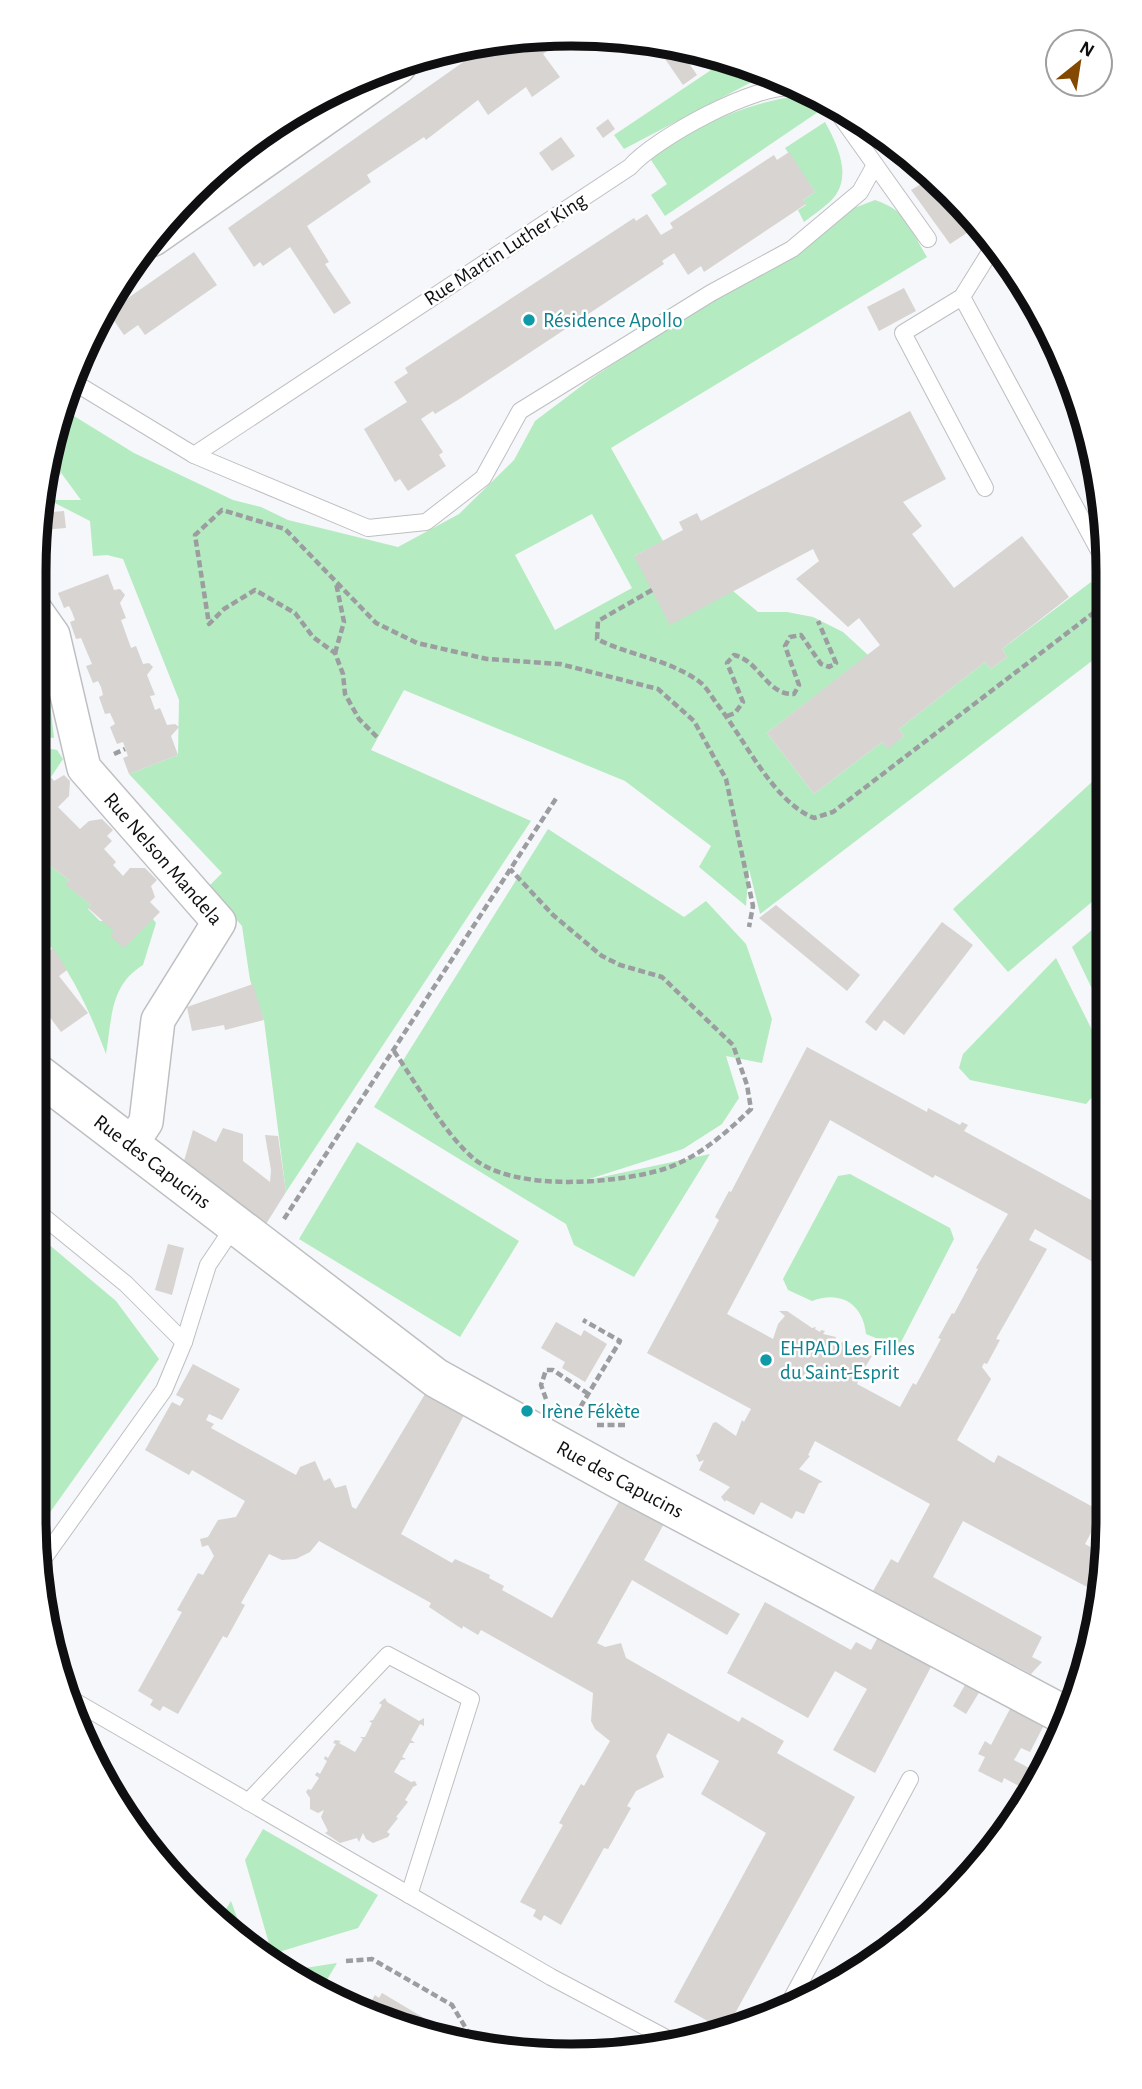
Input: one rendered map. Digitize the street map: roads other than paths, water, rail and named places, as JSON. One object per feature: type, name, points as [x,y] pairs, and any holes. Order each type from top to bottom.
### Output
[{"type":"street","points":[[187,212],[362,90]]},
{"type":"street","name":"Rue Nelson Mandela","points":[[46,625],[53,635],[84,768],[219,922],[158,1020],[146,1122],[130,1146]]},
{"type":"street","name":"Rue des Capucins","points":[[46,1080],[436,1378],[617,1478],[1059,1712]]},
{"type":"lane","name":"Rue Martin Luther King","points":[[194,456],[631,167],[643,152],[691,122],[756,94],[780,90]]},
{"type":"lane","name":"Rue Martin Luther King","points":[[844,122],[928,239]]},
{"type":"lane","points":[[80,386],[194,456],[368,528],[426,522],[483,478],[520,411],[711,293],[792,249],[860,192],[875,165]]},
{"type":"lane","points":[[985,488],[903,333],[962,298],[989,253]]},
{"type":"lane","points":[[962,298],[1095,544]]},
{"type":"lane","points":[[46,1219],[126,1284],[184,1342]]},
{"type":"lane","points":[[47,1554],[164,1390],[184,1342],[208,1265],[234,1225]]},
{"type":"lane","points":[[248,1802],[388,1655],[471,1699],[409,1895]]},
{"type":"lane","points":[[80,1704],[551,1976],[661,2035]]},
{"type":"lane","points":[[795,1993],[910,1779]]},
{"type":"place","name":"Résidence Apollo","points":[[529,320]]},
{"type":"place","name":"EHPAD Les Filles du Saint-Esprit","points":[[766,1360]]},
{"type":"place","name":"Irène Fékète","points":[[527,1411]]}]
